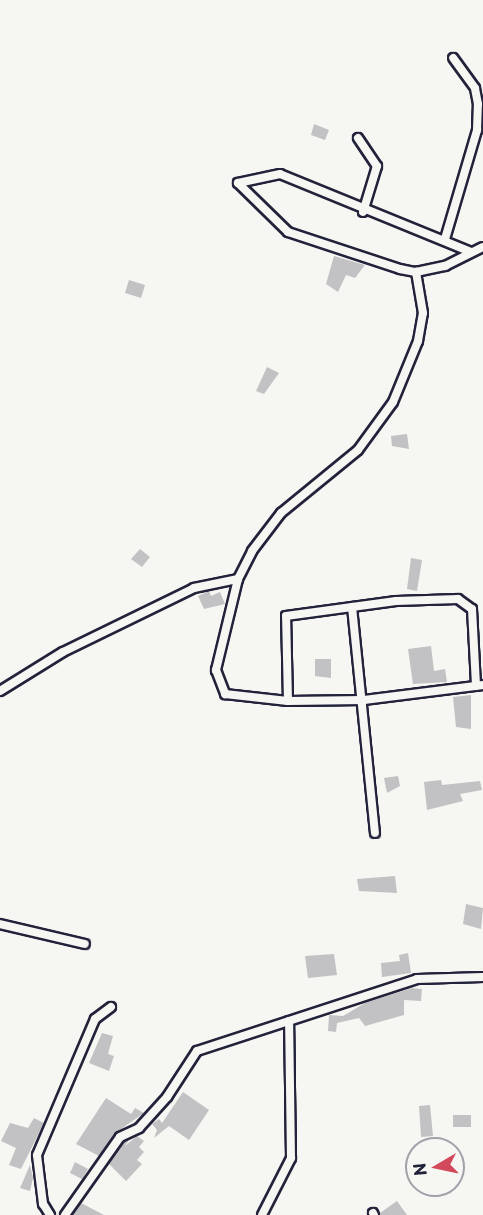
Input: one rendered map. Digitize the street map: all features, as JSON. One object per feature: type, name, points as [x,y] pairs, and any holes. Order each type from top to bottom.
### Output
[{"type":"street","points":[[445,240],[477,130],[478,104],[475,88],[453,58]]},
{"type":"street","points":[[358,138],[377,166],[363,212]]},
{"type":"street","points":[[471,252],[445,240],[363,212],[280,174],[238,183],[288,232],[416,272],[445,266],[483,247]]},
{"type":"street","points":[[288,701],[286,616],[352,607],[458,599],[472,609],[480,686],[364,700],[288,701],[225,694],[218,685],[216,670],[238,579],[252,551],[281,513],[358,450],[393,402],[418,341],[423,313],[416,272]]},
{"type":"street","points":[[0,691],[63,652],[194,588],[238,579]]},
{"type":"street","points":[[352,607],[364,700],[375,833]]},
{"type":"street","points":[[0,924],[84,944]]},
{"type":"street","points":[[65,1215],[120,1137],[139,1128],[167,1097],[196,1051],[417,979],[483,977]]},
{"type":"street","points":[[50,1215],[43,1204],[38,1155],[95,1018],[111,1007]]},
{"type":"street","points":[[262,1215],[291,1158],[289,1021]]},
{"type":"building","points":[[314,124],[329,130],[325,140],[311,135]]},
{"type":"building","points":[[334,256],[365,265],[355,278],[346,275],[338,292],[326,284]]},
{"type":"building","points":[[129,280],[145,285],[141,298],[125,293]]},
{"type":"building","points":[[267,367],[279,373],[264,394],[256,391]]},
{"type":"building","points":[[407,434],[409,449],[392,446],[391,436]]},
{"type":"building","points":[[140,549],[150,557],[142,567],[131,559]]},
{"type":"building","points":[[411,558],[422,560],[417,591],[407,589]]},
{"type":"building","points":[[209,591],[211,596],[220,592],[225,604],[204,609],[198,596]]},
{"type":"building","points":[[431,646],[434,671],[445,669],[447,682],[413,684],[408,649]]},
{"type":"building","points":[[315,659],[331,659],[331,678],[315,676]]},
{"type":"building","points":[[471,695],[471,729],[456,727],[453,697]]},
{"type":"building","points":[[398,776],[400,786],[387,793],[384,778]]},
{"type":"building","points":[[441,780],[442,785],[480,781],[482,790],[460,794],[463,801],[427,810],[424,782]]},
{"type":"building","points":[[395,876],[397,893],[359,891],[357,879]]},
{"type":"building","points":[[466,904],[483,908],[481,929],[463,924]]},
{"type":"building","points":[[408,953],[411,973],[382,977],[381,963],[400,961],[399,955]]},
{"type":"building","points":[[334,954],[337,975],[308,978],[305,956]]},
{"type":"building","points":[[412,988],[422,989],[421,1001],[404,1000],[404,1015],[365,1026],[359,1018],[337,1023],[336,1032],[328,1031],[329,1015],[343,1016],[365,1003]]},
{"type":"building","points":[[102,1033],[113,1036],[108,1054],[114,1056],[109,1071],[89,1063]]},
{"type":"building","points":[[183,1092],[209,1110],[189,1140],[169,1126],[154,1138],[157,1130],[152,1124],[159,1119],[162,1123]]},
{"type":"building","points":[[106,1098],[131,1114],[135,1108],[144,1113],[115,1133],[99,1156],[76,1144]]},
{"type":"building","points":[[430,1105],[433,1136],[421,1137],[419,1106]]},
{"type":"building","points":[[453,1115],[471,1115],[471,1127],[453,1127]]},
{"type":"building","points":[[34,1118],[44,1123],[21,1169],[9,1165],[16,1148],[1,1141],[10,1123],[28,1128]]},
{"type":"building","points":[[137,1136],[144,1141],[139,1147],[144,1152],[137,1160],[142,1164],[126,1181],[109,1164],[124,1142],[129,1140],[125,1146]]},
{"type":"building","points":[[75,1162],[88,1169],[82,1179],[70,1173]]},
{"type":"building","points":[[30,1165],[33,1178],[30,1191],[20,1188]]},
{"type":"building","points":[[397,1201],[407,1215],[380,1215],[380,1213]]},
{"type":"building","points":[[81,1203],[104,1215],[73,1215]]}]
